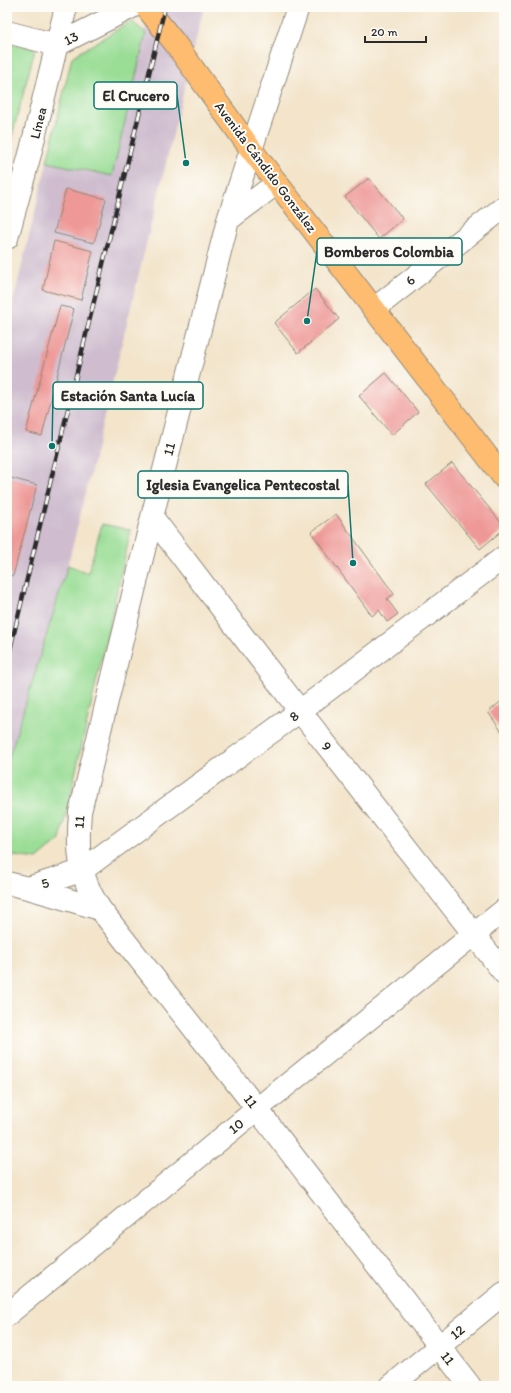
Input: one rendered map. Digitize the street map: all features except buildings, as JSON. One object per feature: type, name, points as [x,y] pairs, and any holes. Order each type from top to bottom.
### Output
[{"type":"main road","name":"Avenida Cándido González","points":[[146,7],[174,42],[276,183],[504,478]]},
{"type":"street","name":"Línea","points":[[7,238],[66,7]]},
{"type":"street","name":"13","points":[[7,32],[57,45],[132,7]]},
{"type":"street","points":[[250,148],[298,7]]},
{"type":"street","name":"11","points":[[250,148],[228,220],[152,517],[80,812],[78,842],[82,871],[90,893],[100,909],[257,1109],[470,1386]]},
{"type":"street","points":[[228,220],[276,183]]},
{"type":"street","name":"6","points":[[374,309],[504,207]]},
{"type":"street","name":"9","points":[[152,517],[300,711],[504,973]]},
{"type":"street","name":"8","points":[[82,871],[300,711],[504,557]]},
{"type":"street","name":"5","points":[[7,884],[28,888],[82,871]]},
{"type":"street","points":[[28,888],[100,909]]},
{"type":"street","name":"10","points":[[7,1315],[257,1109],[473,933],[504,910]]},
{"type":"street","name":"12","points":[[391,1386],[440,1348],[504,1293]]},
{"type":"shaded area","points":[[150,7],[204,7],[68,565],[7,764],[7,327],[47,162],[112,176]]},
{"type":"green space","points":[[131,21],[146,33],[112,176],[47,162],[72,57]]},
{"type":"green space","points":[[7,42],[35,49],[7,155]]},
{"type":"green space","points":[[102,524],[131,530],[60,840],[37,859],[7,855],[7,764],[68,565],[88,573]]},
{"type":"railway","points":[[7,662],[165,7]]},
{"type":"place","name":"El Crucero","points":[[186,163]]},
{"type":"place","name":"Bomberos Colombia","points":[[307,321]]},
{"type":"place","name":"Estación Santa Lucía","points":[[52,446]]},
{"type":"place","name":"Iglesia Evangelica Pentecostal","points":[[353,563]]}]
